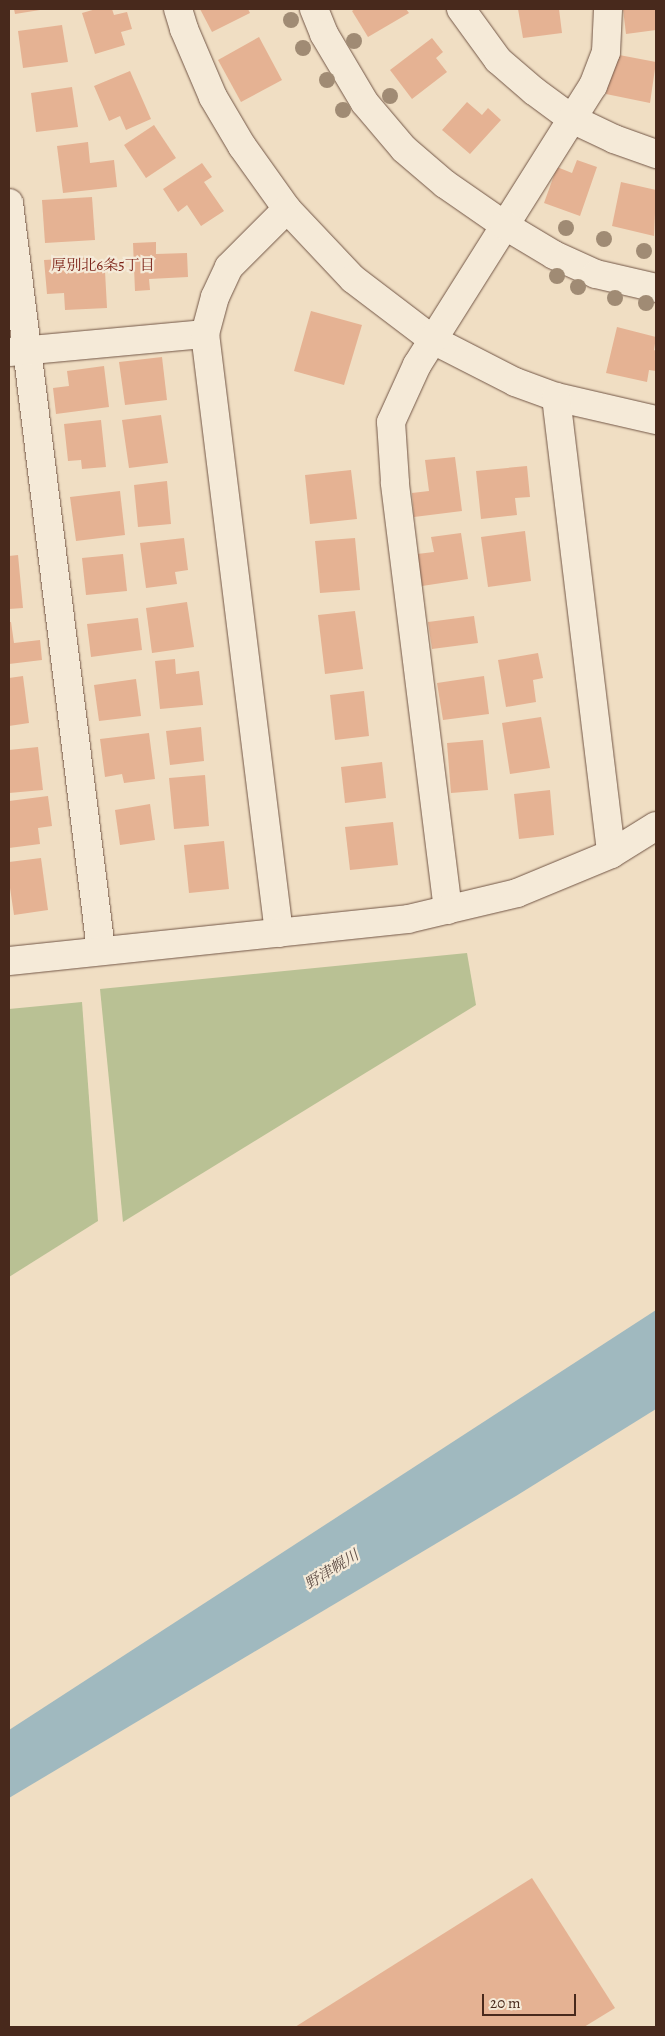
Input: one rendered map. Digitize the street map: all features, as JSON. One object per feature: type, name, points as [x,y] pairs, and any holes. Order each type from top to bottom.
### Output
[{"type":"street","points":[[178,9],[184,29],[213,97],[242,146],[287,209],[353,279],[433,340],[515,382],[556,397],[656,420]]},
{"type":"street","points":[[314,9],[324,34],[365,103],[404,149],[445,184],[504,225],[554,255],[596,274],[656,288]]},
{"type":"street","points":[[461,9],[498,60],[534,91],[572,119],[614,139],[656,154]]},
{"type":"street","points":[[448,910],[396,492],[391,422],[417,365],[593,86],[606,52],[608,9]]},
{"type":"street","points":[[9,203],[18,352],[101,950]]},
{"type":"street","points":[[279,933],[205,334],[215,296],[229,267],[287,209]]},
{"type":"street","points":[[18,352],[205,334]]},
{"type":"street","points":[[556,397],[611,854]]},
{"type":"street","points":[[9,961],[408,919],[517,893],[611,854],[656,826]]},
{"type":"green space","points":[[467,953],[476,1005],[123,1222],[100,989]]},
{"type":"green space","points":[[82,1002],[98,1221],[9,1277],[9,1009]]},
{"type":"water","name":"野津幌川","points":[[656,1310],[656,1409],[516,1496],[9,1798],[9,1730]]},
{"type":"building","points":[[14,9],[40,9],[40,10],[15,14]]},
{"type":"building","points":[[96,9],[112,9],[114,15],[127,12],[132,29],[121,32],[125,45],[95,54],[82,13]]},
{"type":"building","points":[[200,9],[248,9],[250,13],[212,32]]},
{"type":"building","points":[[355,9],[406,9],[409,13],[368,37],[352,11]]},
{"type":"building","points":[[518,9],[559,9],[562,33],[523,38]]},
{"type":"building","points":[[623,9],[656,9],[656,30],[626,34]]},
{"type":"building","points":[[62,25],[68,62],[23,68],[18,31]]},
{"type":"building","points":[[259,37],[282,80],[241,102],[218,60]]},
{"type":"building","points":[[432,38],[443,52],[436,58],[447,72],[412,99],[390,70]]},
{"type":"building","points":[[614,54],[656,62],[650,103],[606,94]]},
{"type":"building","points":[[130,71],[151,119],[126,130],[120,116],[109,121],[94,86]]},
{"type":"building","points":[[72,87],[78,127],[36,132],[31,93]]},
{"type":"building","points":[[467,102],[482,115],[488,108],[501,120],[470,154],[442,130]]},
{"type":"building","points":[[154,125],[176,158],[146,178],[124,145]]},
{"type":"building","points":[[88,142],[90,163],[114,160],[117,187],[63,193],[57,146]]},
{"type":"building","points":[[577,160],[597,167],[580,216],[544,203],[557,167],[572,173]]},
{"type":"building","points":[[202,163],[212,177],[204,182],[224,211],[201,226],[187,205],[178,212],[163,189]]},
{"type":"building","points":[[621,182],[656,190],[654,236],[612,226]]},
{"type":"building","points":[[92,197],[95,240],[45,243],[42,200]]},
{"type":"building","points":[[156,242],[156,254],[187,253],[188,277],[149,279],[150,290],[135,291],[133,243]]},
{"type":"building","points":[[94,257],[95,271],[105,271],[107,308],[65,310],[64,293],[47,294],[44,260]]},
{"type":"building","points":[[311,311],[362,325],[344,385],[294,371]]},
{"type":"building","points":[[617,327],[656,337],[654,350],[656,351],[656,371],[649,370],[647,382],[606,373]]},
{"type":"building","points":[[162,357],[167,400],[125,405],[119,362]]},
{"type":"building","points":[[104,366],[109,407],[56,414],[53,388],[69,386],[67,371]]},
{"type":"building","points":[[161,415],[168,463],[129,468],[122,420]]},
{"type":"building","points":[[101,420],[106,467],[82,469],[81,460],[68,461],[64,424]]},
{"type":"building","points":[[455,457],[462,511],[414,517],[412,493],[429,491],[425,460]]},
{"type":"building","points":[[527,466],[530,497],[515,498],[517,515],[481,519],[476,471]]},
{"type":"building","points":[[351,470],[357,519],[310,524],[305,475]]},
{"type":"building","points":[[167,481],[171,524],[138,527],[134,485]]},
{"type":"building","points":[[120,491],[125,535],[76,541],[70,497]]},
{"type":"building","points":[[525,531],[531,581],[488,587],[481,537]]},
{"type":"building","points":[[461,533],[468,579],[422,586],[417,554],[434,552],[431,537]]},
{"type":"building","points":[[184,538],[188,570],[175,572],[177,584],[146,588],[140,543]]},
{"type":"building","points":[[355,538],[360,590],[320,593],[315,541]]},
{"type":"building","points":[[123,554],[127,591],[86,595],[82,558]]},
{"type":"building","points":[[18,555],[23,608],[9,609],[9,556]]},
{"type":"building","points":[[187,602],[194,647],[152,653],[146,608]]},
{"type":"building","points":[[355,611],[363,669],[325,674],[318,615]]},
{"type":"building","points":[[474,616],[478,643],[432,649],[428,622]]},
{"type":"building","points":[[138,618],[142,650],[91,657],[87,624]]},
{"type":"building","points":[[9,622],[11,622],[14,643],[40,640],[42,660],[9,664]]},
{"type":"building","points":[[538,653],[543,678],[533,680],[536,702],[506,707],[498,660]]},
{"type":"building","points":[[175,659],[176,674],[199,671],[203,705],[160,709],[155,661]]},
{"type":"building","points":[[23,676],[29,723],[9,726],[9,678]]},
{"type":"building","points":[[484,676],[489,714],[443,720],[437,683]]},
{"type":"building","points":[[136,679],[141,716],[99,721],[94,685]]},
{"type":"building","points":[[364,691],[369,736],[335,740],[330,695]]},
{"type":"building","points":[[541,717],[550,768],[510,774],[502,723]]},
{"type":"building","points":[[201,727],[204,761],[170,765],[166,731]]},
{"type":"building","points":[[149,733],[155,779],[124,783],[122,774],[105,777],[100,739]]},
{"type":"building","points":[[483,740],[488,790],[451,793],[447,743]]},
{"type":"building","points":[[38,747],[43,790],[9,793],[9,750]]},
{"type":"building","points":[[382,762],[386,798],[345,803],[341,767]]},
{"type":"building","points":[[205,775],[209,826],[174,829],[169,778]]},
{"type":"building","points":[[550,790],[554,835],[519,839],[514,794]]},
{"type":"building","points":[[48,796],[52,826],[38,828],[40,844],[9,848],[9,801]]},
{"type":"building","points":[[150,804],[155,840],[120,845],[115,810]]},
{"type":"building","points":[[393,822],[398,865],[350,870],[345,827]]},
{"type":"building","points":[[224,841],[229,889],[189,893],[184,845]]},
{"type":"building","points":[[41,858],[48,910],[14,915],[9,881],[9,862]]},
{"type":"building","points":[[532,1878],[615,2008],[584,2027],[295,2027]]},
{"type":"district","name":"厚別北6条5丁目","points":[[103,266]]}]
